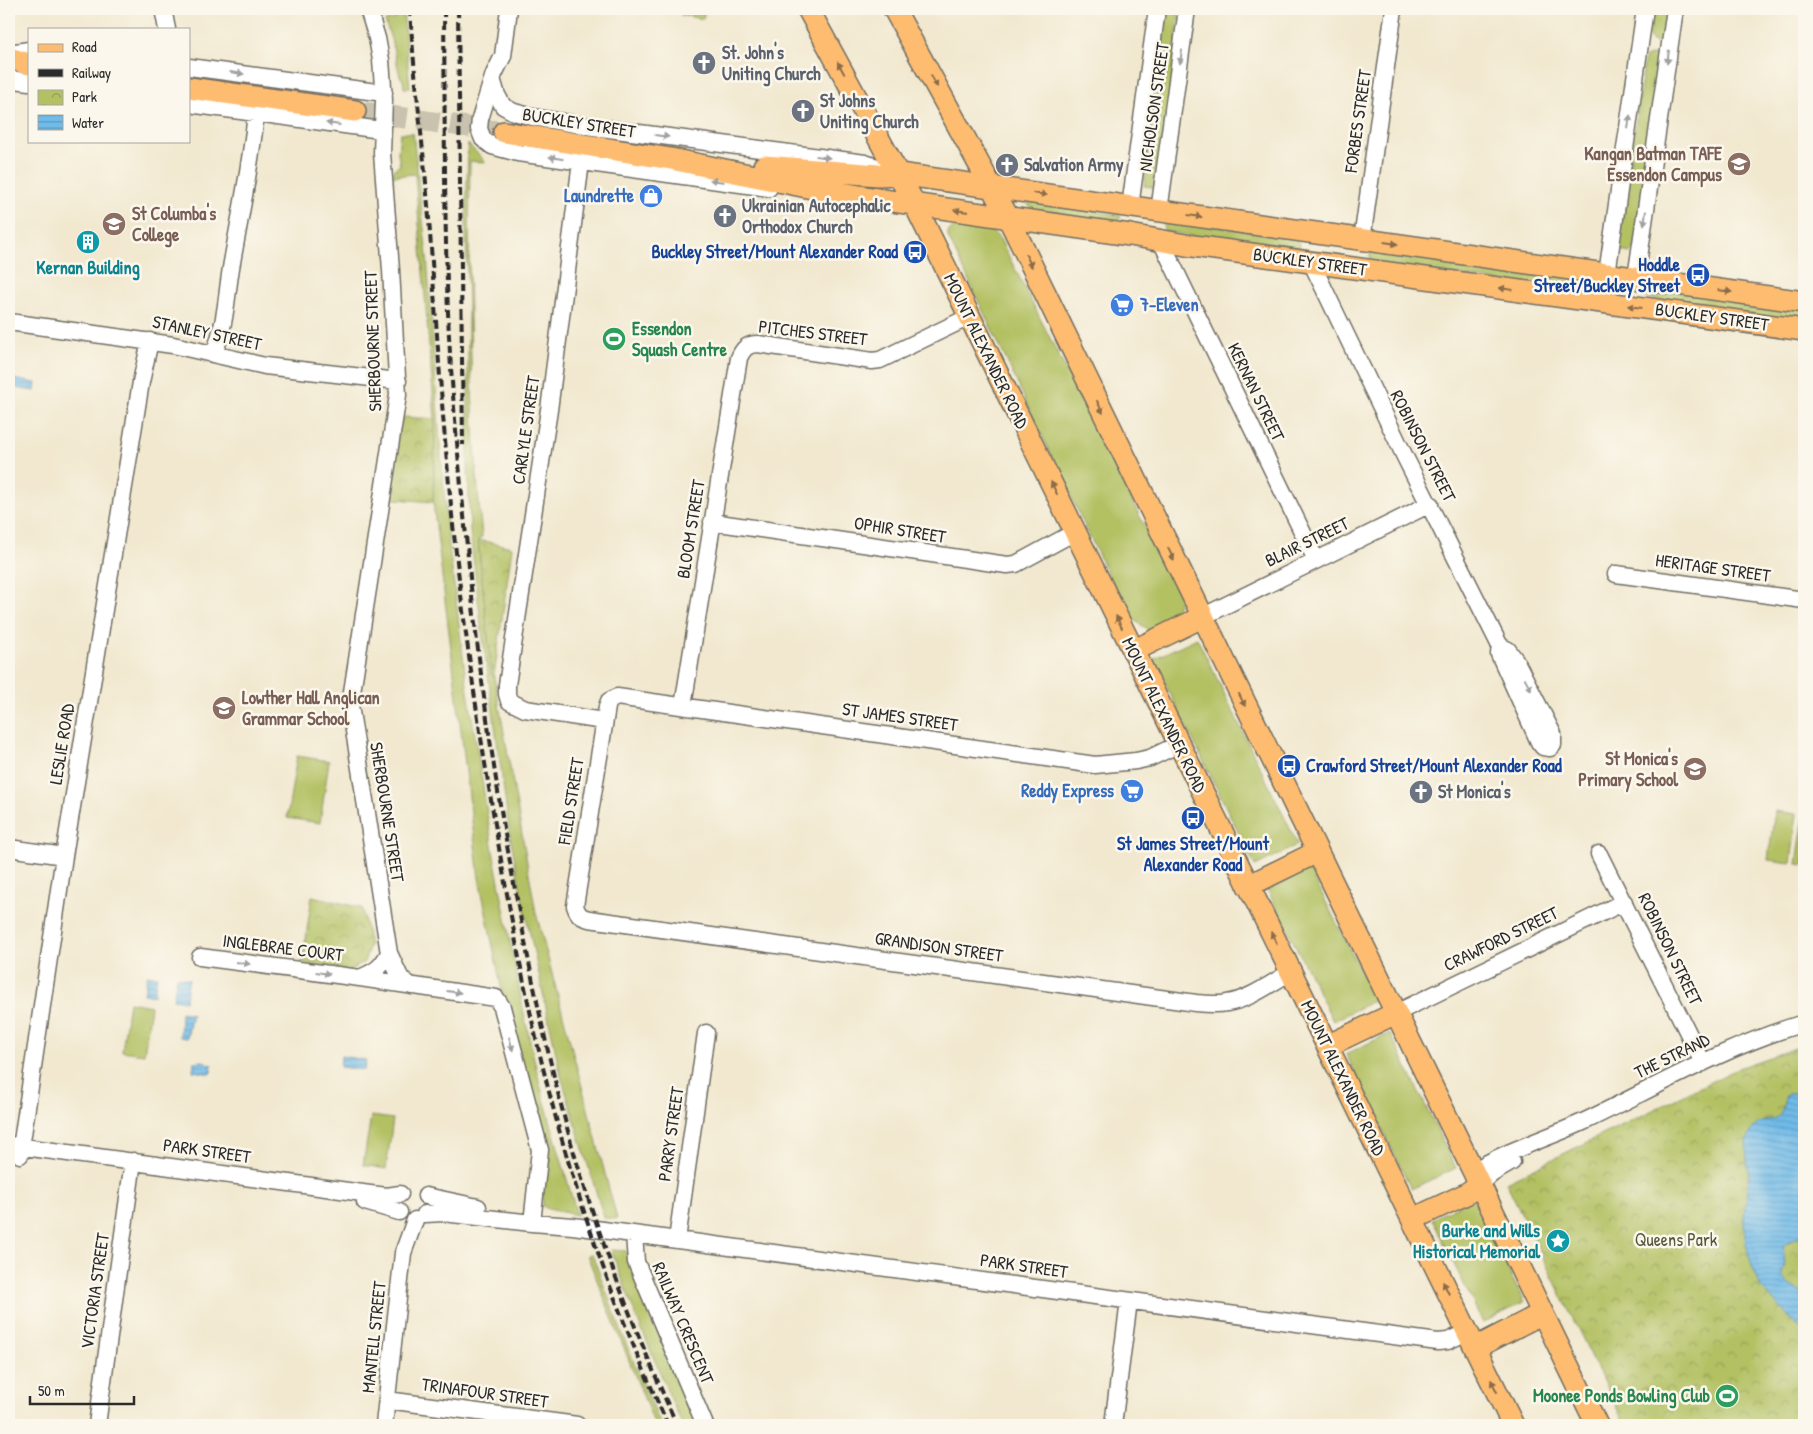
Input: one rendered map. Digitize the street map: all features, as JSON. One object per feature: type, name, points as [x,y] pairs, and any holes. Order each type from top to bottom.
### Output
[{"type":"main road","name":"MOUNT ALEXANDER ROAD","points":[[808,9],[915,205],[1513,1425]]},
{"type":"main road","points":[[894,9],[1008,217],[1597,1425]]},
{"type":"main road","points":[[9,58],[28,64]]},
{"type":"main road","points":[[9,68],[28,68]]},
{"type":"main road","points":[[190,88],[354,111]]},
{"type":"main road","name":"BUCKLEY STREET","points":[[504,132],[671,159],[817,189],[915,205],[1126,234],[1160,241],[1804,330]]},
{"type":"main road","name":"BUCKLEY STREET","points":[[671,159],[878,175],[899,174],[1804,302]]},
{"type":"main road","points":[[1126,234],[1130,207]]},
{"type":"main road","points":[[1159,211],[1156,233],[1160,241]]},
{"type":"main road","points":[[1314,262],[1318,233]]},
{"type":"main road","points":[[1358,268],[1362,240]]},
{"type":"main road","points":[[1606,303],[1608,274]]},
{"type":"main road","points":[[1606,303],[1636,278]]},
{"type":"main road","points":[[1133,651],[1202,617]]},
{"type":"main road","points":[[1248,886],[1316,852]]},
{"type":"main road","points":[[1327,1046],[1396,1013]]},
{"type":"main road","points":[[1410,1214],[1466,1194],[1475,1178]]},
{"type":"main road","points":[[1471,1340],[1542,1314]]},
{"type":"street","points":[[155,28],[157,9]]},
{"type":"street","points":[[163,9],[167,28]]},
{"type":"street","name":"SHERBOURNE STREET","points":[[368,9],[379,48],[384,93],[381,130],[382,153],[392,270],[398,405],[350,705],[389,953],[400,977],[411,986]]},
{"type":"street","points":[[493,82],[494,74],[503,56],[509,9]]},
{"type":"street","name":"NICHOLSON STREET","points":[[1130,207],[1157,9]]},
{"type":"street","name":"NICHOLSON STREET","points":[[1159,211],[1187,9]]},
{"type":"street","name":"FORBES STREET","points":[[1362,240],[1394,9]]},
{"type":"street","points":[[1608,274],[1645,9]]},
{"type":"street","points":[[1636,278],[1674,9]]},
{"type":"street","points":[[9,53],[28,50]]},
{"type":"street","points":[[190,67],[384,93]]},
{"type":"street","points":[[9,79],[28,82]]},
{"type":"street","name":"BUCKLEY STREET","points":[[493,82],[480,124],[481,135],[487,143],[501,150],[753,186],[817,189]]},
{"type":"street","name":"BUCKLEY STREET","points":[[493,82],[496,96],[503,106],[512,112],[594,127],[865,163],[899,174]]},
{"type":"street","points":[[190,104],[381,130]]},
{"type":"street","points":[[214,354],[226,312],[231,270],[253,147],[256,113]]},
{"type":"street","name":"CARLYLE STREET","points":[[582,162],[543,456],[507,694],[509,701],[525,709],[604,721]]},
{"type":"street","name":"KERNAN STREET","points":[[1160,241],[1316,560]]},
{"type":"street","name":"ROBINSON STREET","points":[[1314,262],[1315,270],[1401,448],[1500,646],[1499,654],[1539,742],[1543,747],[1550,748],[1553,746],[1553,734],[1516,661],[1508,650],[1500,646]]},
{"type":"street","name":"PITCHES STREET","points":[[739,358],[742,351],[753,344],[872,361],[880,360],[969,316]]},
{"type":"street","name":"STANLEY STREET","points":[[9,322],[150,341],[265,366],[398,381]]},
{"type":"street","name":"LESLIE ROAD","points":[[14,1150],[141,382],[150,341]]},
{"type":"street","name":"BLOOM STREET","points":[[683,706],[739,358]]},
{"type":"street","name":"BLAIR STREET","points":[[1202,617],[1430,504]]},
{"type":"street","name":"OPHIR STREET","points":[[712,522],[1007,565],[1016,564],[1075,532]]},
{"type":"street","name":"HERITAGE STREET","points":[[1616,574],[1804,600]]},
{"type":"street","name":"ST JAMES STREET","points":[[613,698],[623,697],[1095,765],[1121,764],[1143,760],[1179,744]]},
{"type":"street","name":"FIELD STREET","points":[[577,913],[575,900],[604,721],[609,700],[613,698]]},
{"type":"street","points":[[9,848],[64,856]]},
{"type":"street","name":"ROBINSON STREET","points":[[1599,854],[1703,1063]]},
{"type":"street","name":"CRAWFORD STREET","points":[[1396,1013],[1624,902]]},
{"type":"street","name":"GRANDISON STREET","points":[[577,913],[581,917],[589,919],[1217,1004],[1241,999],[1291,972]]},
{"type":"street","name":"INGLEBRAE COURT","points":[[360,978],[382,966],[389,953]]},
{"type":"street","name":"INGLEBRAE COURT","points":[[200,957],[411,986]]},
{"type":"street","points":[[411,986],[496,998],[502,1007],[540,1150],[532,1219]]},
{"type":"street","name":"THE STRAND","points":[[1475,1178],[1492,1160],[1561,1132],[1703,1063],[1749,1043],[1804,1023]]},
{"type":"street","name":"PARRY STREET","points":[[677,1240],[706,1033]]},
{"type":"street","name":"PARK STREET","points":[[14,1150],[387,1196],[400,1194]]},
{"type":"street","name":"PARK STREET","points":[[133,1166],[358,1200],[378,1204],[410,1215],[444,1213],[532,1219]]},
{"type":"street","name":"VICTORIA STREET","points":[[97,1425],[133,1166]]},
{"type":"street","points":[[413,1188],[423,1192],[428,1205],[410,1215],[397,1203],[400,1194],[413,1188]]},
{"type":"street","name":"PARK STREET","points":[[426,1196],[573,1226],[1438,1342],[1471,1340]]},
{"type":"street","name":"MANTELL STREET","points":[[384,1425],[390,1354],[403,1253],[410,1215]]},
{"type":"street","name":"RAILWAY CRESCENT","points":[[634,1234],[636,1262],[705,1425]]},
{"type":"street","points":[[1113,1425],[1130,1301]]},
{"type":"street","name":"TRINAFOUR STREET","points":[[387,1400],[577,1425]]},
{"type":"green space","points":[[393,9],[403,9],[410,88],[404,88],[385,21],[395,19]]},
{"type":"green space","points":[[682,9],[705,9],[703,19],[681,15]]},
{"type":"green space","points":[[1166,9],[1180,9],[1159,188],[1144,186]]},
{"type":"green space","points":[[1652,9],[1669,9],[1665,38],[1661,43],[1652,41],[1648,36]]},
{"type":"green space","points":[[1653,55],[1662,56],[1635,249],[1630,253],[1621,251],[1618,244],[1645,57]]},
{"type":"green space","points":[[9,108],[15,109],[9,156]]},
{"type":"green space","points":[[400,133],[413,133],[427,256],[449,546],[465,672],[493,851],[525,1019],[540,1085],[577,1215],[548,1209],[543,1206],[542,1194],[547,1150],[502,991],[479,878],[433,502],[435,419],[415,174],[393,176],[394,169],[400,165],[398,153]]},
{"type":"green space","points":[[468,144],[485,163],[470,161],[469,255],[472,396],[482,537],[478,540],[492,675],[494,676],[536,913],[617,1219],[604,1218],[561,1076],[510,835],[470,531],[466,224]]},
{"type":"green space","points":[[1027,201],[1120,215],[1120,219],[1114,223],[1032,212]]},
{"type":"green space","points":[[1167,221],[1293,236],[1300,243],[1298,251],[1292,254],[1164,231],[1164,223]]},
{"type":"green space","points":[[969,222],[986,228],[1000,239],[1181,598],[1171,623],[1150,631],[1127,615],[948,237],[948,232],[955,225]]},
{"type":"green space","points":[[1375,248],[1591,279],[1596,286],[1596,290],[1590,294],[1374,264],[1370,259],[1370,252]]},
{"type":"green space","points":[[1648,287],[1804,308],[1804,323],[1642,297],[1643,291]]},
{"type":"green space","points":[[402,417],[435,419],[433,502],[384,498]]},
{"type":"green space","points":[[478,540],[512,547],[494,676],[492,675]]},
{"type":"green space","points":[[1197,638],[1298,845],[1255,866],[1153,659]]},
{"type":"green space","points":[[297,756],[329,761],[320,823],[287,818]]},
{"type":"green space","points":[[1775,811],[1797,814],[1791,863],[1768,860]]},
{"type":"green space","points":[[1804,814],[1804,865],[1797,864]]},
{"type":"green space","points":[[1309,868],[1375,1000],[1333,1021],[1267,889]]},
{"type":"green space","points":[[312,896],[362,908],[370,945],[364,962],[349,971],[302,963]]},
{"type":"green space","points":[[129,1002],[151,1006],[144,1054],[122,1051]]},
{"type":"green space","points":[[1390,1033],[1456,1168],[1411,1189],[1346,1054]]},
{"type":"green space","name":"Queens Park","points":[[1804,1045],[1804,1425],[1625,1425],[1506,1182],[1741,1067]]},
{"type":"green space","points":[[371,1116],[393,1119],[386,1169],[363,1165]]},
{"type":"green space","points":[[1473,1198],[1524,1302],[1483,1323],[1432,1219]]},
{"type":"green space","points":[[611,1250],[626,1251],[696,1425],[682,1425],[636,1316]]},
{"type":"green space","points":[[592,1254],[627,1346],[661,1425],[655,1425],[652,1418],[587,1255]]},
{"type":"water","points":[[12,379],[36,383],[35,391],[10,387]]},
{"type":"water","points":[[147,975],[157,976],[154,995],[144,994]]},
{"type":"water","points":[[177,977],[189,979],[185,1001],[173,999]]},
{"type":"water","points":[[181,1012],[192,1014],[187,1038],[180,1037]]},
{"type":"water","points":[[341,1056],[366,1060],[364,1070],[340,1067]]},
{"type":"water","points":[[203,1061],[212,1065],[211,1074],[193,1071],[194,1062]]},
{"type":"water","points":[[1804,1092],[1804,1236],[1794,1239],[1783,1246],[1785,1263],[1782,1275],[1787,1283],[1804,1295],[1804,1332],[1761,1288],[1748,1254],[1744,1225],[1749,1176],[1746,1150],[1750,1134],[1753,1128],[1761,1122],[1773,1119],[1780,1114],[1786,1095]]},
{"type":"tunnel","points":[[355,111],[504,132]]},
{"type":"railway","points":[[410,9],[427,193],[452,515],[479,727],[511,917],[532,1022],[558,1127],[573,1178],[617,1304],[636,1353],[668,1425]]},
{"type":"railway","points":[[444,9],[446,254],[449,336],[476,636],[502,816],[536,996],[556,1086],[572,1146],[594,1217],[620,1287],[647,1357],[677,1425]]},
{"type":"railway","points":[[458,9],[463,445]]},
{"type":"place","name":"St. John's Uniting Church","points":[[704,63]]},
{"type":"place","name":"St Johns Uniting Church","points":[[803,111]]},
{"type":"place","name":"Kangan Batman TAFE Essendon Campus","points":[[1739,164]]},
{"type":"place","name":"Salvation Army","points":[[1007,165]]},
{"type":"place","name":"Laundrette","points":[[651,196]]},
{"type":"place","name":"Ukrainian Autocephalic Orthodox Church","points":[[725,216]]},
{"type":"place","name":"St Columba's College","points":[[114,224]]},
{"type":"place","name":"Kernan Building","points":[[88,242]]},
{"type":"place","name":"Buckley Street/Mount Alexander Road","points":[[915,252]]},
{"type":"place","name":"Hoddle Street/Buckley Street","points":[[1698,275]]},
{"type":"place","name":"7-Eleven","points":[[1122,305]]},
{"type":"place","name":"Essendon Squash Centre","points":[[614,339]]},
{"type":"place","name":"Lowther Hall Anglican Grammar School","points":[[224,708]]},
{"type":"place","name":"Crawford Street/Mount Alexander Road","points":[[1289,766]]},
{"type":"place","name":"St Monica's Primary School","points":[[1695,769]]},
{"type":"place","name":"Reddy Express","points":[[1132,791]]},
{"type":"place","name":"St Monica's","points":[[1421,792]]},
{"type":"place","name":"St James Street/Mount Alexander Road","points":[[1193,818]]},
{"type":"place","name":"Burke and Wills Historical Memorial","points":[[1558,1241]]},
{"type":"place","name":"Moonee Ponds Bowling Club","points":[[1727,1396]]}]
